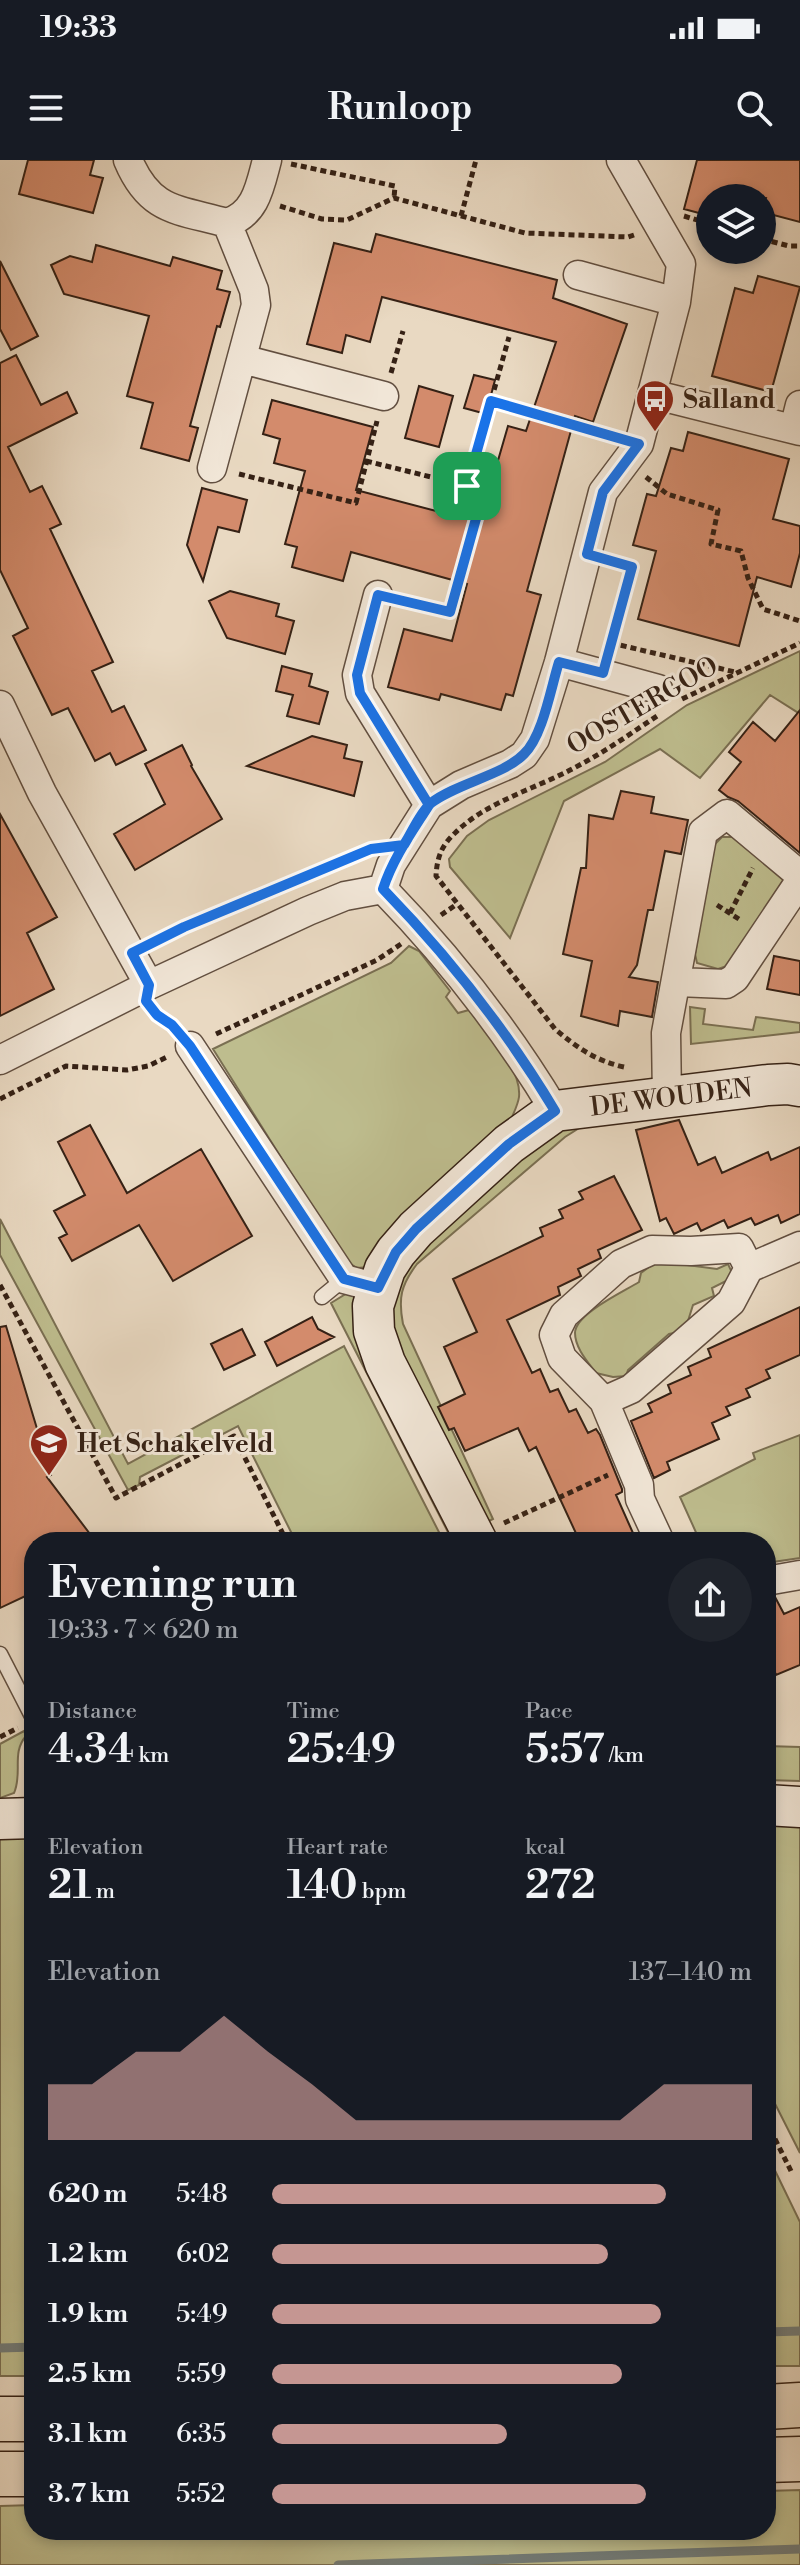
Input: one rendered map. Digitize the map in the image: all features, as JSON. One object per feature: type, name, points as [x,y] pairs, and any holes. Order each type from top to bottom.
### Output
[{"type":"highway","points":[[776,2406],[800,2405]]},
{"type":"highway","points":[[0,2419],[24,2419]]},
{"type":"highway","points":[[776,2460],[800,2459]]},
{"type":"highway","points":[[0,2474],[24,2474]]},
{"type":"street","points":[[128,160],[137,182],[148,196],[164,205],[227,223],[246,213],[276,162]]},
{"type":"street","points":[[383,889],[391,865],[429,805],[461,785],[510,764],[524,755],[535,739],[559,662],[603,492],[633,452],[652,394],[676,302],[681,264],[621,160]]},
{"type":"street","points":[[212,468],[256,305],[254,290],[227,223]]},
{"type":"street","points":[[578,275],[676,302]]},
{"type":"street","points":[[242,359],[384,396]]},
{"type":"street","points":[[652,394],[798,422]]},
{"type":"street","points":[[378,595],[357,675],[360,693],[429,805]]},
{"type":"street","points":[[559,662],[603,673],[666,701]]},
{"type":"street","points":[[0,705],[42,793],[149,985]]},
{"type":"street","points":[[667,1082],[666,1033],[703,832],[727,814],[800,875]]},
{"type":"street","points":[[677,982],[726,984],[735,978],[800,881]]},
{"type":"street","points":[[383,889],[422,930],[528,1066],[555,1111]]},
{"type":"street","points":[[0,1060],[149,985],[308,911],[345,896],[383,889]]},
{"type":"street","points":[[190,1046],[348,1288]]},
{"type":"street","name":"DE WOUDEN","points":[[472,1532],[385,1363],[374,1331],[373,1306],[348,1288],[396,1252],[416,1229],[509,1144],[555,1111],[667,1082],[800,1086]]},
{"type":"street","points":[[604,1401],[631,1389],[731,1302],[749,1268],[800,1246]]},
{"type":"street","points":[[655,1532],[604,1401],[562,1358],[554,1335],[564,1315],[621,1264],[652,1250],[739,1248],[749,1268]]},
{"type":"street","points":[[776,1579],[800,1575]]},
{"type":"street","points":[[776,1806],[800,1807]]},
{"type":"street","points":[[0,1819],[24,1818]]},
{"type":"lane","points":[[0,1654],[24,1701]]},
{"type":"path","points":[[461,216],[476,160]]},
{"type":"path","points":[[276,162],[395,186],[394,198]]},
{"type":"path","points":[[256,199],[322,219],[347,220],[394,198],[525,233],[539,234],[628,237],[683,216],[696,220]]},
{"type":"path","points":[[776,243],[800,246]]},
{"type":"path","points":[[212,468],[356,503],[403,331]]},
{"type":"path","points":[[467,486],[509,337]]},
{"type":"path","points":[[491,401],[633,452],[667,494],[718,510],[711,544],[741,551],[748,578],[763,609],[800,621]]},
{"type":"path","points":[[366,461],[484,490],[450,612],[378,595]]},
{"type":"path","points":[[587,554],[632,567],[603,673]]},
{"type":"path","points":[[611,643],[737,673]]},
{"type":"path","name":"OOSTERGOO","points":[[667,1082],[637,1069],[609,1064],[576,1048],[555,1029],[436,876],[437,855],[455,832],[485,811],[574,768],[619,742],[666,701],[737,673],[800,643]]},
{"type":"path","points":[[730,913],[765,844]]},
{"type":"path","points":[[132,953],[184,927],[371,849],[404,845]]},
{"type":"path","points":[[693,888],[763,935]]},
{"type":"path","points":[[0,1099],[66,1066],[127,1070],[148,1066],[377,960],[422,930]]},
{"type":"path","points":[[149,985],[146,1001],[190,1046]]},
{"type":"path","points":[[0,1285],[116,1498],[234,1436],[282,1532]]},
{"type":"path","points":[[491,1532],[631,1465]]},
{"type":"path","points":[[776,2141],[791,2171]]},
{"type":"shaded area","points":[[800,651],[800,714],[770,695],[700,778],[660,749],[564,801],[510,938],[450,867],[449,859],[467,836],[489,820],[605,762],[687,705]]},
{"type":"shaded area","points":[[722,837],[733,837],[783,874],[784,883],[727,966],[718,969],[697,963],[695,954],[711,856],[715,844]]},
{"type":"shaded area","points":[[409,946],[419,951],[450,991],[446,997],[458,1013],[469,1010],[502,1050],[515,1074],[519,1097],[510,1122],[369,1267],[357,1268],[346,1261],[213,1049],[391,963]]},
{"type":"shaded area","points":[[690,1007],[705,1009],[703,1024],[753,1030],[756,1017],[800,1023],[800,1032],[691,1044]]},
{"type":"shaded area","points":[[584,1125],[565,1137],[417,1264],[402,1292],[403,1324],[493,1519],[485,1523],[397,1348],[392,1324],[392,1298],[406,1259],[549,1133]]},
{"type":"shaded area","points":[[0,1219],[128,1464],[344,1346],[439,1532],[291,1532],[238,1426],[140,1477],[139,1485],[128,1490],[0,1255]]},
{"type":"shaded area","points":[[657,1261],[717,1269],[728,1264],[734,1277],[712,1288],[714,1296],[693,1305],[687,1324],[679,1332],[669,1334],[628,1370],[626,1376],[596,1373],[577,1344],[577,1326],[591,1311],[639,1282],[641,1273]]},
{"type":"shaded area","points":[[349,1292],[356,1296],[458,1532],[448,1532],[331,1303]]},
{"type":"shaded area","points":[[800,1435],[800,1558],[776,1562],[776,1532],[696,1532],[680,1497],[755,1459],[753,1453]]},
{"type":"shaded area","points":[[24,1731],[14,1793],[0,1798],[0,1744]]},
{"type":"shaded area","points":[[776,1746],[800,1747],[800,1781],[776,1780]]},
{"type":"shaded area","points":[[776,1824],[800,1826],[800,2153],[776,2106]]},
{"type":"shaded area","points":[[24,1834],[24,2376],[0,2376],[0,1835]]},
{"type":"shaded area","points":[[776,2173],[800,2222],[800,2366],[776,2366]]},
{"type":"shaded area","points":[[800,2490],[800,2565],[0,2565],[0,2506],[24,2505],[24,2540],[776,2540],[776,2491]]},
{"type":"building","points":[[28,160],[94,160],[90,175],[103,178],[93,213],[19,194]]},
{"type":"building","points":[[697,160],[800,160],[800,222],[776,216],[776,184],[696,184],[696,212],[684,209]]},
{"type":"building","points":[[376,234],[557,280],[553,298],[627,324],[593,422],[575,416],[527,591],[541,595],[513,696],[506,694],[501,710],[441,694],[439,700],[388,687],[404,629],[452,641],[467,584],[351,552],[343,581],[292,567],[297,547],[285,544],[305,471],[274,463],[280,439],[263,434],[272,400],[373,427],[356,490],[459,517],[466,489],[488,495],[508,426],[526,431],[556,342],[382,297],[370,342],[346,335],[342,353],[307,344],[334,243],[371,252]]},
{"type":"building","points":[[96,245],[170,266],[173,257],[222,271],[217,289],[230,292],[220,327],[217,326],[190,426],[198,428],[189,461],[141,448],[153,403],[127,396],[149,316],[64,294],[51,265],[70,256],[92,262]]},
{"type":"building","points":[[0,261],[38,336],[11,350],[0,329]]},
{"type":"building","points":[[758,276],[800,287],[771,392],[712,376],[735,288],[753,293]]},
{"type":"building","points":[[16,355],[41,405],[67,392],[77,413],[8,447],[30,492],[42,486],[61,524],[50,529],[113,662],[92,671],[112,712],[124,706],[146,750],[116,765],[110,753],[95,761],[68,708],[52,715],[13,636],[28,628],[0,570],[0,363]]},
{"type":"building","points":[[474,375],[495,380],[486,414],[464,408]]},
{"type":"building","points":[[419,386],[453,396],[439,447],[405,438]]},
{"type":"building","points":[[688,432],[789,459],[773,519],[800,526],[800,553],[791,587],[757,577],[739,646],[638,619],[656,551],[633,545],[647,494],[656,496],[671,448],[683,451]]},
{"type":"building","points":[[202,488],[247,500],[239,532],[218,527],[203,581],[187,545]]},
{"type":"building","points":[[230,591],[279,604],[276,616],[294,621],[285,654],[227,638],[209,601]]},
{"type":"building","points":[[282,666],[312,674],[309,686],[328,692],[319,724],[287,716],[293,695],[276,691]]},
{"type":"building","points":[[800,710],[800,853],[738,801],[719,790],[741,762],[729,752],[753,722],[775,741]]},
{"type":"building","points":[[312,736],[347,745],[344,758],[362,762],[354,796],[247,766]]},
{"type":"building","points":[[182,745],[222,819],[135,870],[114,834],[165,804],[145,764]]},
{"type":"building","points":[[621,791],[654,797],[651,813],[688,820],[681,854],[665,851],[653,910],[648,910],[637,965],[629,977],[658,982],[652,1017],[620,1011],[618,1026],[581,1016],[592,961],[563,954],[581,868],[586,868],[589,815],[613,819]]},
{"type":"building","points":[[0,814],[57,917],[27,933],[54,989],[0,1016]]},
{"type":"building","points":[[774,956],[800,961],[800,995],[767,989]]},
{"type":"building","points":[[679,1120],[698,1165],[715,1157],[722,1173],[768,1152],[771,1160],[800,1147],[800,1214],[781,1223],[778,1215],[755,1225],[751,1218],[728,1228],[724,1220],[701,1231],[697,1223],[674,1234],[666,1218],[660,1221],[636,1130]]},
{"type":"building","points":[[90,1125],[127,1193],[201,1149],[252,1236],[173,1281],[139,1225],[72,1261],[59,1238],[67,1234],[54,1211],[85,1195],[58,1142]]},
{"type":"building","points":[[614,1176],[642,1230],[598,1250],[601,1258],[578,1269],[581,1276],[558,1287],[560,1295],[507,1320],[532,1373],[540,1369],[550,1392],[558,1389],[569,1412],[576,1409],[588,1433],[596,1429],[600,1435],[622,1489],[616,1495],[633,1532],[575,1532],[536,1447],[529,1451],[518,1428],[465,1451],[454,1428],[449,1430],[438,1407],[465,1394],[444,1347],[477,1332],[453,1279],[543,1236],[540,1228],[563,1218],[559,1210],[583,1199],[579,1192]]},
{"type":"building","points":[[800,1307],[800,1355],[766,1370],[770,1378],[746,1389],[750,1397],[726,1407],[730,1415],[712,1423],[719,1439],[667,1462],[670,1470],[654,1478],[631,1421],[652,1412],[648,1404],[671,1393],[668,1385],[691,1375],[688,1367],[711,1357],[708,1349]]},
{"type":"building","points":[[312,1317],[318,1329],[334,1337],[277,1366],[265,1342]]},
{"type":"building","points":[[6,1326],[51,1475],[47,1477],[88,1532],[24,1532],[24,1597],[0,1608],[0,1327]]},
{"type":"building","points":[[242,1329],[255,1355],[224,1370],[211,1344]]},
{"type":"building","points":[[776,1599],[784,1614],[800,1607],[800,1665],[776,1675]]},
{"type":"waterway","points":[[776,2332],[800,2331]]},
{"type":"waterway","points":[[0,2348],[24,2347]]},
{"type":"waterway","points":[[338,2565],[800,2549]]},
{"type":"place","name":"Salland","points":[[655,433]]},
{"type":"place","name":"Het Schakelveld","points":[[49,1477]]},
{"type":"route","points":[[467,486],[484,490],[450,612],[378,595],[357,675],[360,693],[429,805],[404,845],[391,865],[383,889],[422,930],[473,994],[528,1066],[555,1111],[509,1144],[416,1229],[385,1269],[378,1288],[344,1279],[190,1046],[146,1001],[149,985],[132,953],[184,927],[371,849],[404,845],[429,805],[461,785],[524,755],[535,739],[559,662],[603,673],[632,567],[587,554],[603,492],[639,444],[491,401],[467,486]]}]
